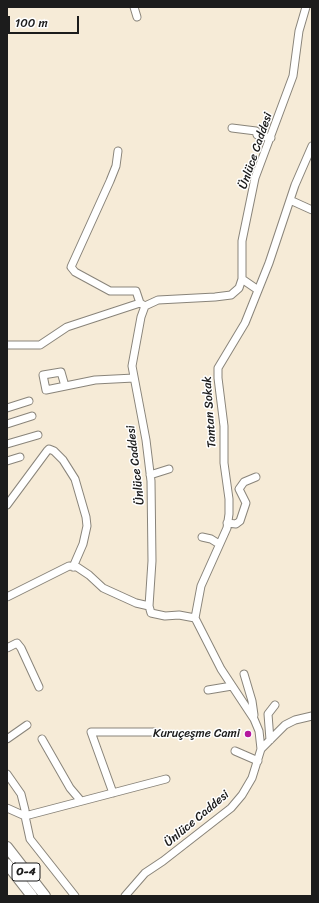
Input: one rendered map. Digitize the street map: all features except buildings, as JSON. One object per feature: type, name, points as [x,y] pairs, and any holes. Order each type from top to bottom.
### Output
[{"type":"highway","name":"O-4","points":[[7,847],[45,896]]},
{"type":"highway","name":"O-4","points":[[7,864],[32,896]]},
{"type":"street","points":[[134,7],[137,18]]},
{"type":"street","name":"Ünlüce Caddesi","points":[[242,279],[242,241],[255,178],[293,76],[299,32],[306,7]]},
{"type":"street","points":[[232,128],[256,131],[257,135],[271,138]]},
{"type":"street","name":"Tantan Sokak","points":[[196,618],[201,586],[227,523],[229,499],[224,463],[224,426],[218,368],[245,323],[290,200],[312,146]]},
{"type":"street","points":[[118,150],[116,166],[110,181],[71,267],[75,272],[110,291],[136,291],[142,304]]},
{"type":"street","points":[[290,200],[312,210]]},
{"type":"street","points":[[7,345],[40,345],[67,327],[158,300],[231,295],[239,288],[242,279],[258,290]]},
{"type":"street","name":"Ünlüce Caddesi","points":[[142,304],[132,366],[146,440],[150,475],[152,561],[149,606]]},
{"type":"street","points":[[66,386],[95,380],[134,378]]},
{"type":"street","points":[[7,408],[29,401]]},
{"type":"street","points":[[7,424],[32,416]]},
{"type":"street","points":[[7,444],[38,435]]},
{"type":"street","points":[[7,505],[46,451],[52,449],[63,460],[75,479],[86,517],[87,526],[83,544],[73,567]]},
{"type":"street","points":[[7,461],[20,457]]},
{"type":"street","points":[[150,475],[169,469]]},
{"type":"street","points":[[228,490],[239,489],[244,482],[256,477]]},
{"type":"street","points":[[227,523],[236,524],[240,521],[246,503],[239,489]]},
{"type":"street","points":[[202,537],[211,539],[219,544]]},
{"type":"street","points":[[7,598],[58,570],[69,566],[89,575],[103,588],[136,603],[149,606],[151,613],[157,615],[196,618]]},
{"type":"street","name":"Ünlüce Caddesi","points":[[125,896],[144,873],[163,861],[231,808],[242,795],[252,778],[258,761],[261,749],[259,731],[254,719],[210,651],[196,618]]},
{"type":"street","points":[[7,648],[17,643],[21,648],[39,687]]},
{"type":"street","points":[[244,674],[252,701],[254,719]]},
{"type":"street","points":[[208,690],[232,686]]},
{"type":"street","points":[[270,740],[268,714],[275,706]]},
{"type":"street","points":[[261,749],[285,725],[295,720],[312,716]]},
{"type":"street","points":[[7,739],[27,725]]},
{"type":"street","points":[[113,793],[91,732],[154,732]]},
{"type":"street","points":[[42,738],[70,788],[81,801]]},
{"type":"street","points":[[235,751],[258,761]]},
{"type":"street","points":[[7,774],[21,794],[26,810],[25,816],[30,839],[74,896]]},
{"type":"street","points":[[7,808],[25,816],[166,779]]},
{"type":"place","name":"Kuruçeşme Cami","points":[[248,734]]}]
